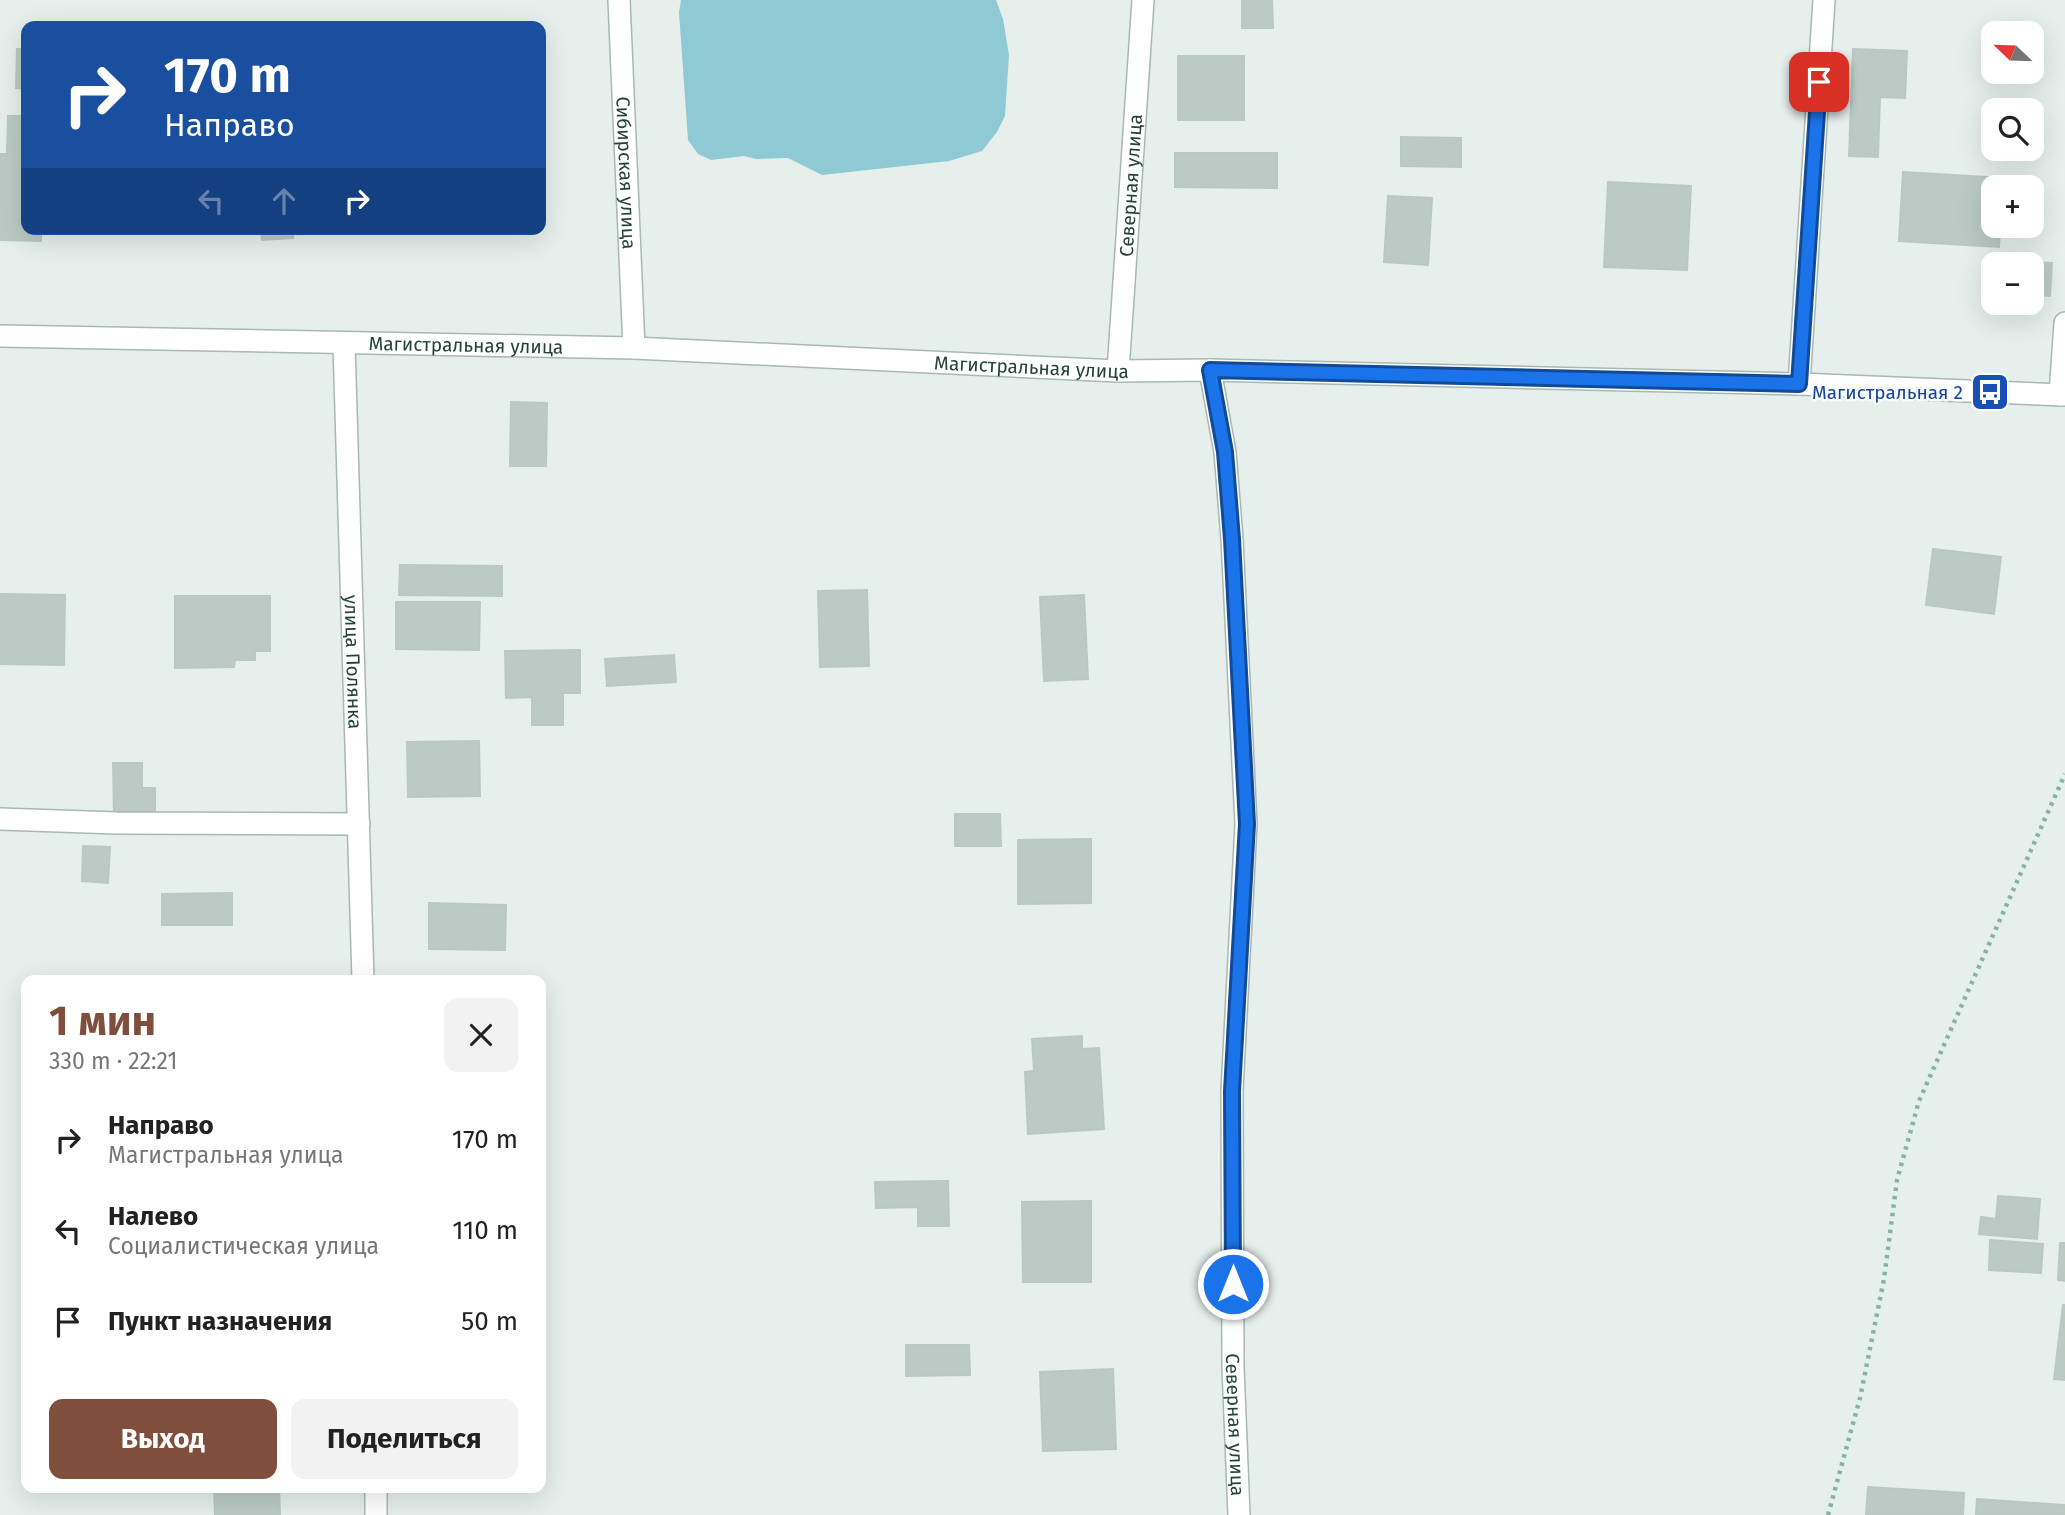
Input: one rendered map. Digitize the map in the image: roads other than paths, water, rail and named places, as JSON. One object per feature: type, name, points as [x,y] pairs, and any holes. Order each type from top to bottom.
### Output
[{"type":"street","name":"Сибирская улица","points":[[619,0],[634,348]]},
{"type":"street","name":"Северная улица","points":[[1118,371],[1143,0]]},
{"type":"street","points":[[1799,384],[1824,0]]},
{"type":"street","points":[[2062,395],[2065,323]]},
{"type":"street","name":"Магистральная улица","points":[[0,336],[634,348],[1118,371],[1210,370],[1799,384],[2062,395]]},
{"type":"street","name":"улица Полянка","points":[[344,344],[363,975]]},
{"type":"street","name":"Северная улица","points":[[1210,370],[1225,452],[1247,824],[1232,1091],[1233,1367],[1239,1515]]},
{"type":"street","points":[[0,819],[117,823],[359,824]]},
{"type":"street","points":[[376,1493],[376,1515]]},
{"type":"water","points":[[681,0],[996,0],[1003,19],[1009,55],[1005,116],[997,132],[982,151],[949,161],[822,175],[788,158],[756,159],[744,156],[711,160],[698,154],[688,140],[679,12]]},
{"type":"place","name":"Магистральная 2","points":[[1990,392]]}]
